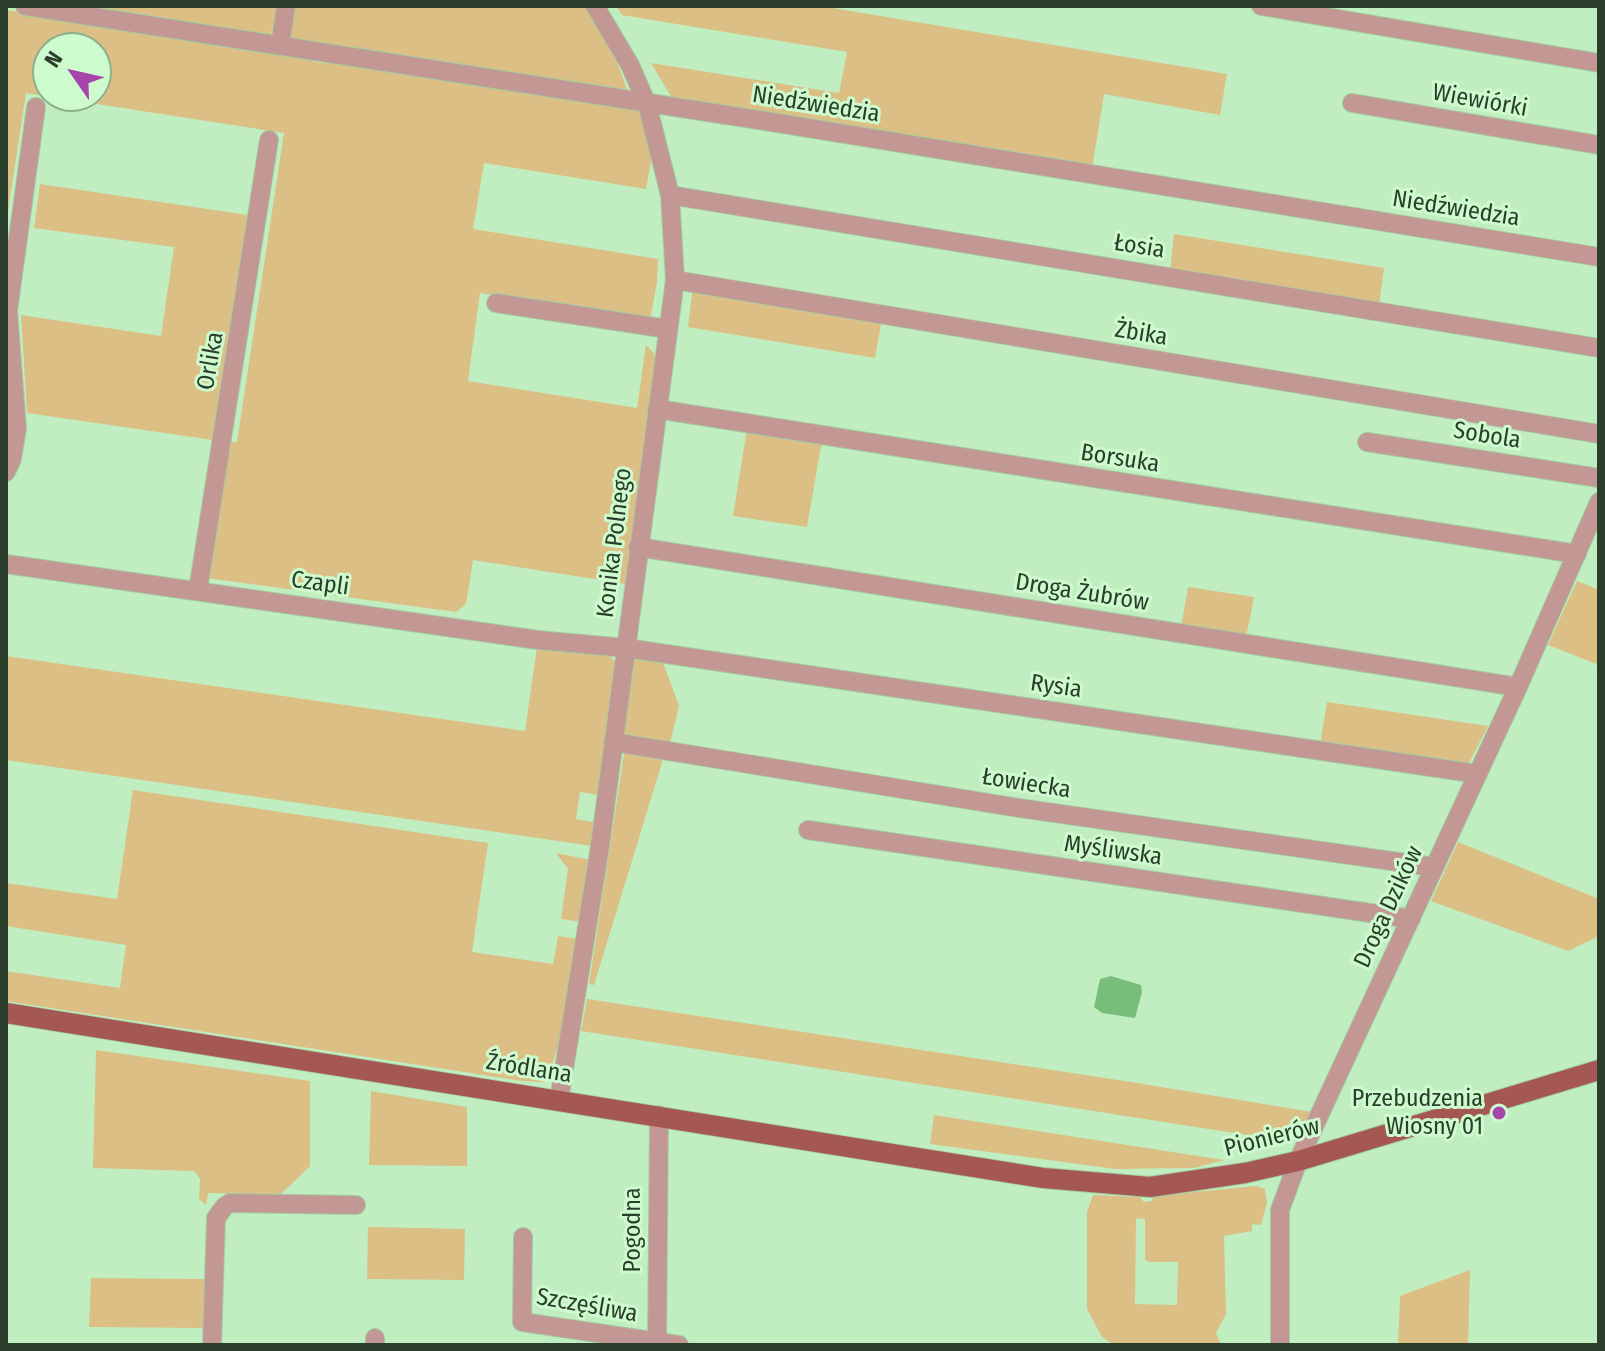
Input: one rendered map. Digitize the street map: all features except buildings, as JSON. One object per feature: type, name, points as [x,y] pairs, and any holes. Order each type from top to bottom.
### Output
[{"type":"main road","name":"Źródlana","points":[[6,1013],[1043,1178]]},
{"type":"main road","name":"Pionierów","points":[[1043,1178],[1150,1187],[1245,1173],[1298,1161],[1599,1070]]},
{"type":"street","name":"Niedźwiedzia","points":[[25,6],[794,125],[1599,257]]},
{"type":"street","points":[[280,46],[286,6]]},
{"type":"street","name":"Konika Polnego","points":[[559,1100],[599,853],[675,280],[670,195],[647,104],[630,65],[595,6]]},
{"type":"street","points":[[1261,6],[1599,63]]},
{"type":"street","name":"Wiewiórki","points":[[1352,103],[1599,145]]},
{"type":"street","points":[[6,472],[12,459],[17,428],[8,311],[35,112]]},
{"type":"street","name":"Orlika","points":[[198,590],[269,140]]},
{"type":"street","name":"Łosia","points":[[670,195],[1599,348]]},
{"type":"street","name":"Żbika","points":[[675,280],[1599,434]]},
{"type":"street","points":[[496,303],[668,329]]},
{"type":"street","name":"Borsuka","points":[[657,409],[1577,554]]},
{"type":"street","name":"Sobola","points":[[1367,442],[1599,478]]},
{"type":"street","name":"Droga Dzików","points":[[1280,1345],[1280,1210],[1298,1161],[1518,687],[1599,502]]},
{"type":"street","name":"Droga Żubrów","points":[[638,547],[1518,687]]},
{"type":"street","name":"Czapli","points":[[6,564],[538,640],[626,648]]},
{"type":"street","name":"Rysia","points":[[626,648],[1478,774]]},
{"type":"street","name":"Łowiecka","points":[[613,742],[1019,808],[1434,867]]},
{"type":"street","name":"Myśliwska","points":[[808,830],[1411,919]]},
{"type":"street","name":"Pogodna","points":[[657,1344],[659,1115]]},
{"type":"street","points":[[212,1345],[216,1218],[225,1206],[230,1203],[356,1205]]},
{"type":"street","name":"Szczęśliwa","points":[[523,1237],[522,1322],[679,1345]]},
{"type":"shaded area","points":[[61,6],[279,6],[270,37]]},
{"type":"shaded area","points":[[291,6],[587,6],[615,56],[629,95],[289,40]]},
{"type":"shaded area","points":[[616,6],[821,6],[1227,74],[1220,115],[1104,94],[1092,169],[675,103],[651,63],[839,93],[847,52],[622,15]]},
{"type":"shaded area","points":[[6,10],[263,49],[320,63],[343,61],[641,107],[653,150],[646,189],[484,163],[473,229],[658,259],[650,320],[480,293],[468,381],[637,408],[646,345],[654,353],[656,362],[626,584],[473,560],[466,604],[456,612],[207,578],[227,442],[237,442],[284,133],[112,106],[112,32],[32,32],[32,94],[26,93],[6,224]]},
{"type":"shaded area","points":[[40,184],[248,215],[213,440],[27,413],[21,315],[161,336],[174,247],[34,228]]},
{"type":"shaded area","points":[[1174,234],[1384,268],[1379,306],[1170,273]]},
{"type":"shaded area","points":[[693,287],[882,319],[875,358],[688,327]]},
{"type":"shaded area","points":[[747,429],[822,440],[807,527],[733,516]]},
{"type":"shaded area","points":[[1577,581],[1599,590],[1599,665],[1548,645]]},
{"type":"shaded area","points":[[1188,587],[1254,597],[1246,637],[1181,628]]},
{"type":"shaded area","points":[[537,647],[608,654],[615,662],[613,705],[598,795],[580,792],[576,819],[593,822],[592,846],[6,760],[6,656],[525,731]]},
{"type":"shaded area","points":[[639,655],[661,657],[679,706],[669,747],[626,736],[622,729],[633,660]]},
{"type":"shaded area","points":[[1327,702],[1488,726],[1467,767],[1320,745]]},
{"type":"shaded area","points":[[624,754],[664,756],[594,985],[589,984]]},
{"type":"shaded area","points":[[133,790],[488,843],[472,952],[553,964],[558,936],[579,939],[560,1039],[549,1075],[543,1082],[522,1081],[6,1001],[6,971],[120,988],[126,945],[6,926],[6,883],[117,899]]},
{"type":"shaded area","points":[[1458,842],[1599,899],[1599,936],[1568,951],[1431,901]]},
{"type":"shaded area","points":[[556,853],[591,860],[582,922],[561,919],[568,869]]},
{"type":"shaded area","points":[[1111,976],[1141,985],[1135,1018],[1102,1013],[1094,1007],[1100,979]]},
{"type":"shaded area","points":[[587,999],[1312,1112],[1292,1142],[581,1031]]},
{"type":"shaded area","points":[[96,1050],[310,1081],[310,1166],[280,1195],[208,1193],[206,1205],[199,1199],[200,1179],[194,1171],[93,1168]]},
{"type":"shaded area","points":[[371,1091],[467,1107],[467,1166],[369,1165]]},
{"type":"shaded area","points":[[934,1115],[1224,1160],[1194,1168],[1115,1169],[930,1144]]},
{"type":"shaded area","points":[[1256,1186],[1265,1189],[1267,1203],[1261,1225],[1252,1224],[1252,1231],[1224,1236],[1226,1314],[1216,1333],[1221,1345],[1114,1345],[1102,1337],[1087,1309],[1087,1212],[1093,1195],[1140,1197],[1144,1202],[1152,1201],[1153,1196]],"holes":[[[1136,1218],[1145,1219],[1145,1259],[1148,1262],[1178,1262],[1177,1305],[1135,1304]]]},
{"type":"shaded area","points":[[368,1227],[465,1229],[464,1280],[367,1279]]},
{"type":"shaded area","points":[[1470,1270],[1468,1345],[1398,1345],[1400,1296]]},
{"type":"shaded area","points":[[91,1278],[204,1279],[204,1328],[89,1327]]},
{"type":"place","name":"Przebudzenia Wiosny 01","points":[[1499,1113]]}]
